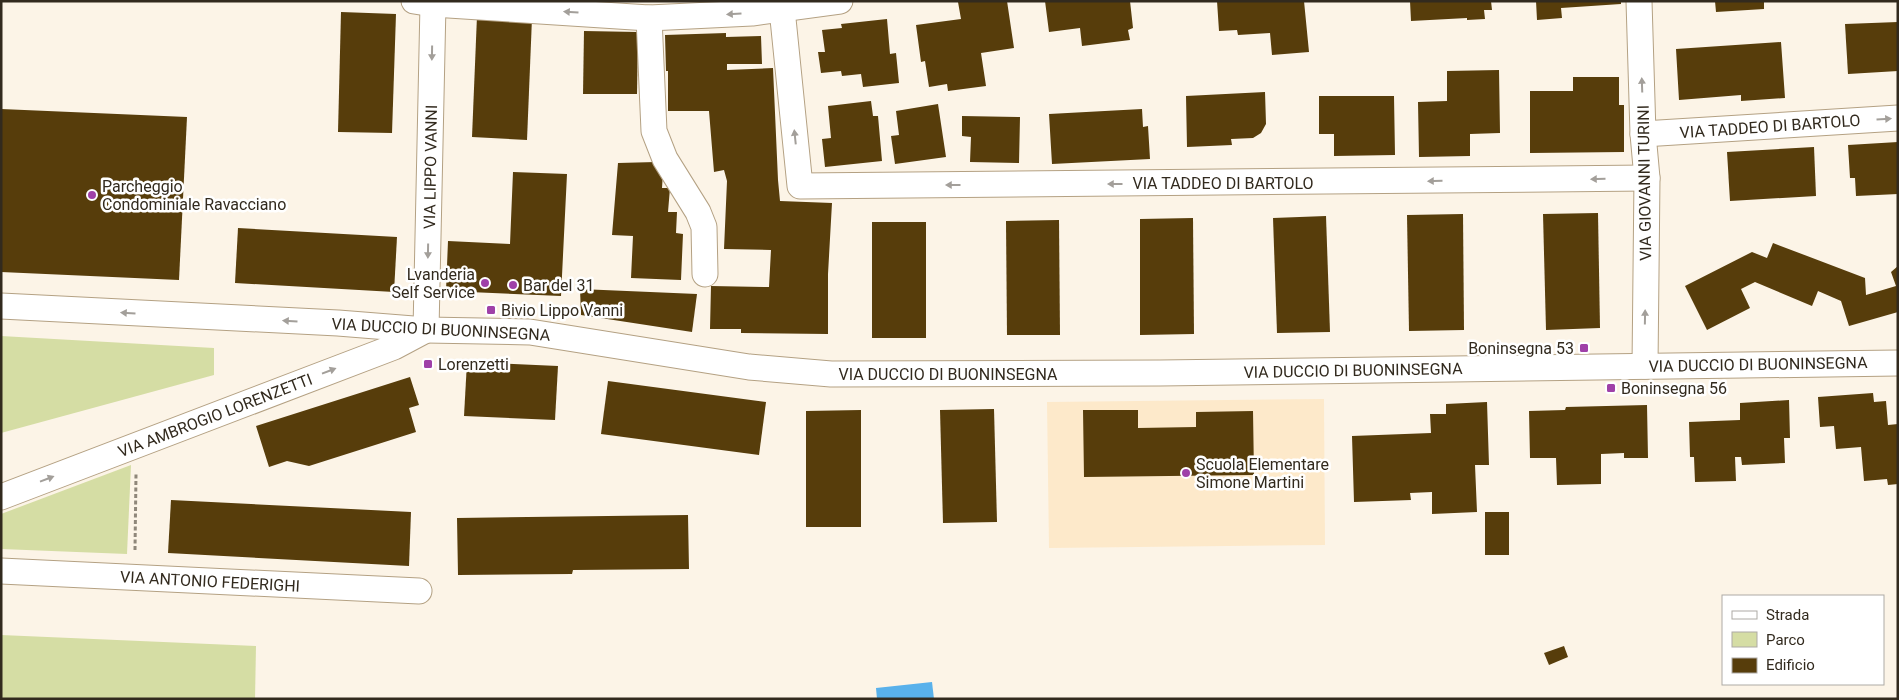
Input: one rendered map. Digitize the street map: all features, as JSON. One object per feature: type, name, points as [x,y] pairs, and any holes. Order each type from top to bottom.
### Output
[{"type":"street","points":[[424,3],[649,18],[752,13],[840,1]]},
{"type":"street","name":"VIA GIOVANNI TURINI","points":[[1639,1],[1643,134],[1647,178],[1645,366]]},
{"type":"street","name":"VIA LIPPO VANNI","points":[[424,3],[426,330]]},
{"type":"street","name":"VIA TADDEO DI BARTOLO","points":[[782,9],[800,186],[1647,178]]},
{"type":"street","points":[[649,18],[654,131],[665,160],[698,212],[704,227],[705,274]]},
{"type":"street","name":"VIA TADDEO DI BARTOLO","points":[[1643,134],[1898,118]]},
{"type":"street","name":"VIA DUCCIO DI BUONINSEGNA","points":[[1,306],[338,323],[426,330],[530,332],[749,367],[831,374],[1151,373],[1898,363]]},
{"type":"street","name":"VIA AMBROGIO LORENZETTI","points":[[1,497],[394,347],[426,330]]},
{"type":"street","name":"VIA ANTONIO FEDERIGHI","points":[[1,571],[419,591]]},
{"type":"path","points":[[134,578],[136,468]]},
{"type":"shaded area","name":"Scuola Elementare Simone Martini","points":[[1324,399],[1325,545],[1049,548],[1047,402]]},
{"type":"green space","points":[[1,336],[214,348],[214,375],[1,433]]},
{"type":"green space","points":[[131,465],[127,554],[1,549],[1,514]]},
{"type":"green space","points":[[1,635],[256,646],[255,699],[1,699]]},
{"type":"water","points":[[932,682],[934,699],[877,699],[876,688]]},
{"type":"building","points":[[1007,1],[1014,48],[981,53],[986,86],[948,91],[947,84],[929,87],[925,61],[921,62],[916,25],[961,19],[958,2]]},
{"type":"building","points":[[1045,1],[1130,1],[1133,28],[1128,30],[1130,40],[1082,46],[1080,28],[1049,32]]},
{"type":"building","points":[[1217,1],[1304,1],[1309,52],[1272,55],[1270,33],[1238,35],[1237,30],[1219,31]]},
{"type":"building","points":[[1410,1],[1491,1],[1492,10],[1484,10],[1485,19],[1411,21]]},
{"type":"building","points":[[1536,1],[1621,1],[1621,4],[1561,8],[1562,18],[1537,20]]},
{"type":"building","points":[[1715,1],[1764,1],[1764,9],[1716,12]]},
{"type":"building","points":[[341,12],[396,14],[392,133],[338,132]]},
{"type":"building","points":[[477,16],[532,18],[527,140],[472,137]]},
{"type":"building","points":[[887,19],[890,54],[896,53],[899,83],[863,87],[861,74],[842,76],[841,71],[821,73],[818,52],[825,52],[822,30],[842,28],[841,24]]},
{"type":"building","points":[[1898,22],[1898,71],[1848,74],[1845,24]]},
{"type":"building","points":[[584,31],[638,32],[637,94],[583,94]]},
{"type":"building","points":[[726,33],[726,37],[761,36],[762,64],[727,64],[727,70],[773,68],[780,201],[832,203],[828,274],[828,334],[741,333],[741,329],[710,329],[711,286],[769,287],[771,250],[724,249],[727,181],[724,170],[714,172],[709,111],[668,111],[668,71],[666,71],[665,35]]},
{"type":"building","points":[[1781,42],[1785,98],[1741,101],[1741,95],[1679,100],[1676,49]]},
{"type":"building","points":[[1499,70],[1500,133],[1470,134],[1470,156],[1419,157],[1418,102],[1447,101],[1447,71]]},
{"type":"building","points":[[1573,77],[1619,77],[1619,105],[1624,105],[1624,152],[1530,153],[1530,91],[1573,91]]},
{"type":"building","points":[[1265,92],[1266,124],[1261,133],[1253,138],[1231,139],[1232,145],[1187,147],[1186,96]]},
{"type":"building","points":[[1319,96],[1394,96],[1395,155],[1334,156],[1334,134],[1319,134]]},
{"type":"building","points":[[871,101],[873,116],[878,116],[882,161],[825,167],[822,139],[831,138],[828,106]]},
{"type":"building","points":[[938,104],[946,157],[895,164],[891,136],[899,135],[896,111]]},
{"type":"building","name":"Parcheggio Condominiale Ravacciano","points":[[1,109],[187,117],[179,280],[1,272]]},
{"type":"building","points":[[1142,109],[1143,127],[1148,126],[1150,159],[1052,164],[1049,114]]},
{"type":"building","points":[[962,116],[1020,117],[1019,163],[970,162],[971,137],[962,136]]},
{"type":"building","points":[[1898,142],[1898,194],[1856,196],[1855,178],[1850,178],[1848,145]]},
{"type":"building","points":[[1814,147],[1816,196],[1730,201],[1727,152]]},
{"type":"building","points":[[656,162],[663,172],[662,188],[670,188],[668,212],[677,212],[676,233],[683,234],[681,280],[631,278],[633,236],[612,235],[618,163]]},
{"type":"building","points":[[513,172],[567,174],[561,296],[446,291],[448,241],[510,244]]},
{"type":"building","points":[[1598,213],[1600,328],[1546,330],[1543,214]]},
{"type":"building","points":[[1463,214],[1464,330],[1409,331],[1407,215]]},
{"type":"building","points":[[1326,216],[1330,332],[1277,333],[1273,218]]},
{"type":"building","points":[[1193,218],[1194,334],[1140,335],[1140,219]]},
{"type":"building","points":[[1059,220],[1060,335],[1007,335],[1006,221]]},
{"type":"building","points":[[872,222],[926,222],[926,338],[872,338]]},
{"type":"building","points":[[238,228],[397,237],[394,292],[235,283]]},
{"type":"building","points":[[1773,243],[1865,278],[1866,295],[1896,286],[1891,272],[1898,266],[1898,312],[1849,326],[1841,301],[1818,291],[1812,306],[1755,282],[1741,289],[1750,308],[1707,330],[1685,286],[1752,252],[1767,258]]},
{"type":"building","points":[[580,289],[697,294],[692,332],[581,315]]},
{"type":"building","points":[[467,362],[558,366],[555,420],[464,416]]},
{"type":"building","points":[[410,377],[419,405],[409,408],[416,432],[309,466],[287,461],[269,467],[256,426]]},
{"type":"building","points":[[608,381],[766,402],[759,455],[601,434]]},
{"type":"building","points":[[1873,393],[1874,402],[1886,401],[1888,425],[1898,424],[1898,484],[1888,485],[1887,479],[1864,481],[1861,447],[1836,449],[1834,426],[1820,427],[1818,397]]},
{"type":"building","points":[[1789,400],[1790,438],[1784,438],[1785,463],[1742,465],[1741,457],[1735,457],[1736,481],[1695,482],[1694,457],[1690,457],[1689,422],[1740,420],[1740,403]]},
{"type":"building","points":[[1487,402],[1489,465],[1475,465],[1477,512],[1432,514],[1432,492],[1410,493],[1411,500],[1354,502],[1352,436],[1431,433],[1430,414],[1446,414],[1446,404]]},
{"type":"building","points":[[1647,405],[1648,458],[1624,458],[1624,453],[1601,454],[1601,484],[1557,485],[1556,458],[1530,458],[1529,411],[1565,410],[1566,407]]},
{"type":"building","points":[[994,409],[997,522],[943,523],[940,410]]},
{"type":"building","points":[[861,410],[861,527],[806,527],[806,411]]},
{"type":"building","points":[[1083,410],[1138,410],[1138,428],[1196,427],[1196,412],[1253,411],[1254,475],[1084,477]]},
{"type":"building","points":[[171,500],[411,512],[409,566],[168,553]]},
{"type":"building","points":[[1485,512],[1509,512],[1509,555],[1485,555]]},
{"type":"building","points":[[688,515],[689,569],[573,570],[572,574],[458,575],[457,518]]},
{"type":"building","points":[[1564,646],[1568,657],[1549,665],[1544,653]]},
{"type":"place","name":"Parcheggio Condominiale Ravacciano","points":[[92,195]]},
{"type":"place","name":"Lvanderia Self Service","points":[[485,283]]},
{"type":"place","name":"Bar del 31","points":[[513,285]]},
{"type":"place","name":"Bivio Lippo Vanni","points":[[491,310]]},
{"type":"place","name":"Boninsegna 53","points":[[1584,348]]},
{"type":"place","name":"Lorenzetti","points":[[428,364]]},
{"type":"place","name":"Boninsegna 56","points":[[1611,388]]},
{"type":"place","name":"Scuola Elementare Simone Martini","points":[[1186,473]]}]
